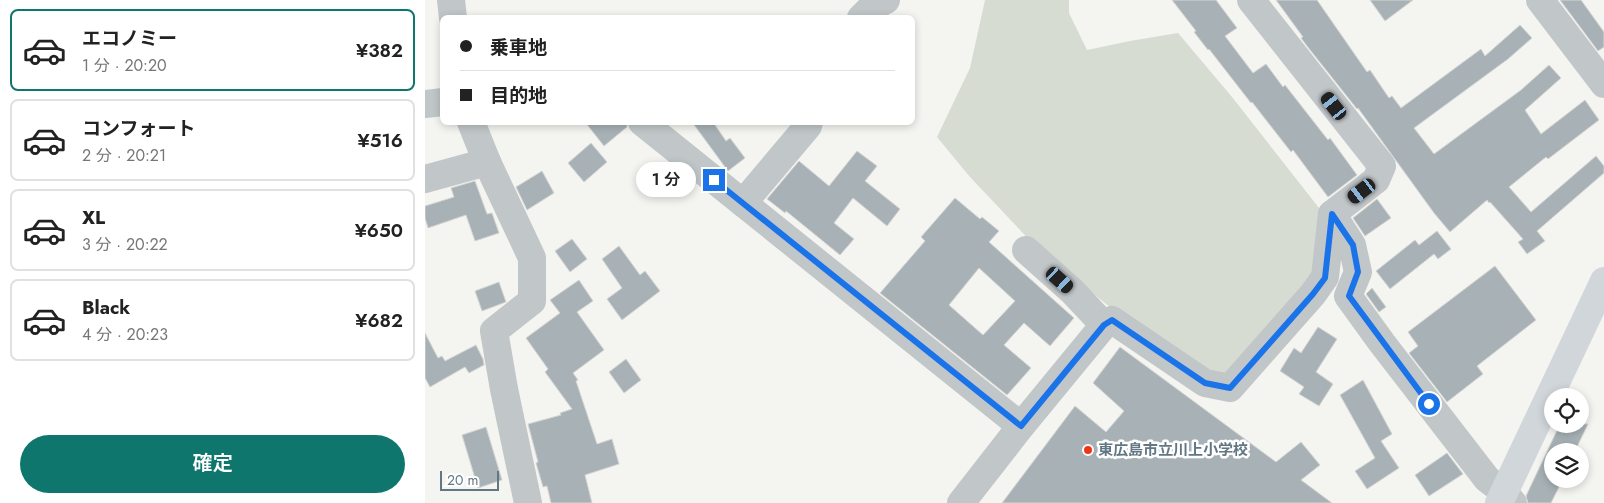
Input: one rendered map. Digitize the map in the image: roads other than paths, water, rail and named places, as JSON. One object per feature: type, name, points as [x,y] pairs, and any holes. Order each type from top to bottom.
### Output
[{"type":"main road","points":[[1505,499],[1604,281]]},
{"type":"street","points":[[451,0],[453,15]]},
{"type":"street","points":[[864,15],[870,9],[886,0]]},
{"type":"street","points":[[961,503],[1104,325],[1112,320],[1205,383],[1230,388],[1325,278],[1332,214],[1376,180],[1382,166],[1251,0]]},
{"type":"street","points":[[1540,0],[1604,84]]},
{"type":"street","points":[[425,104],[440,102]]},
{"type":"street","points":[[472,125],[487,162],[532,258],[532,301],[494,330],[504,389],[529,503]]},
{"type":"street","points":[[646,125],[1021,426]]},
{"type":"street","points":[[743,203],[808,125]]},
{"type":"street","points":[[425,179],[487,162]]},
{"type":"street","points":[[1332,214],[1353,245],[1358,272],[1349,296],[1388,351],[1487,479],[1505,499]]},
{"type":"street","points":[[1026,250],[1071,291],[1104,325]]},
{"type":"place","name":"東広島市立川上小学校","points":[[1088,450]]}]
